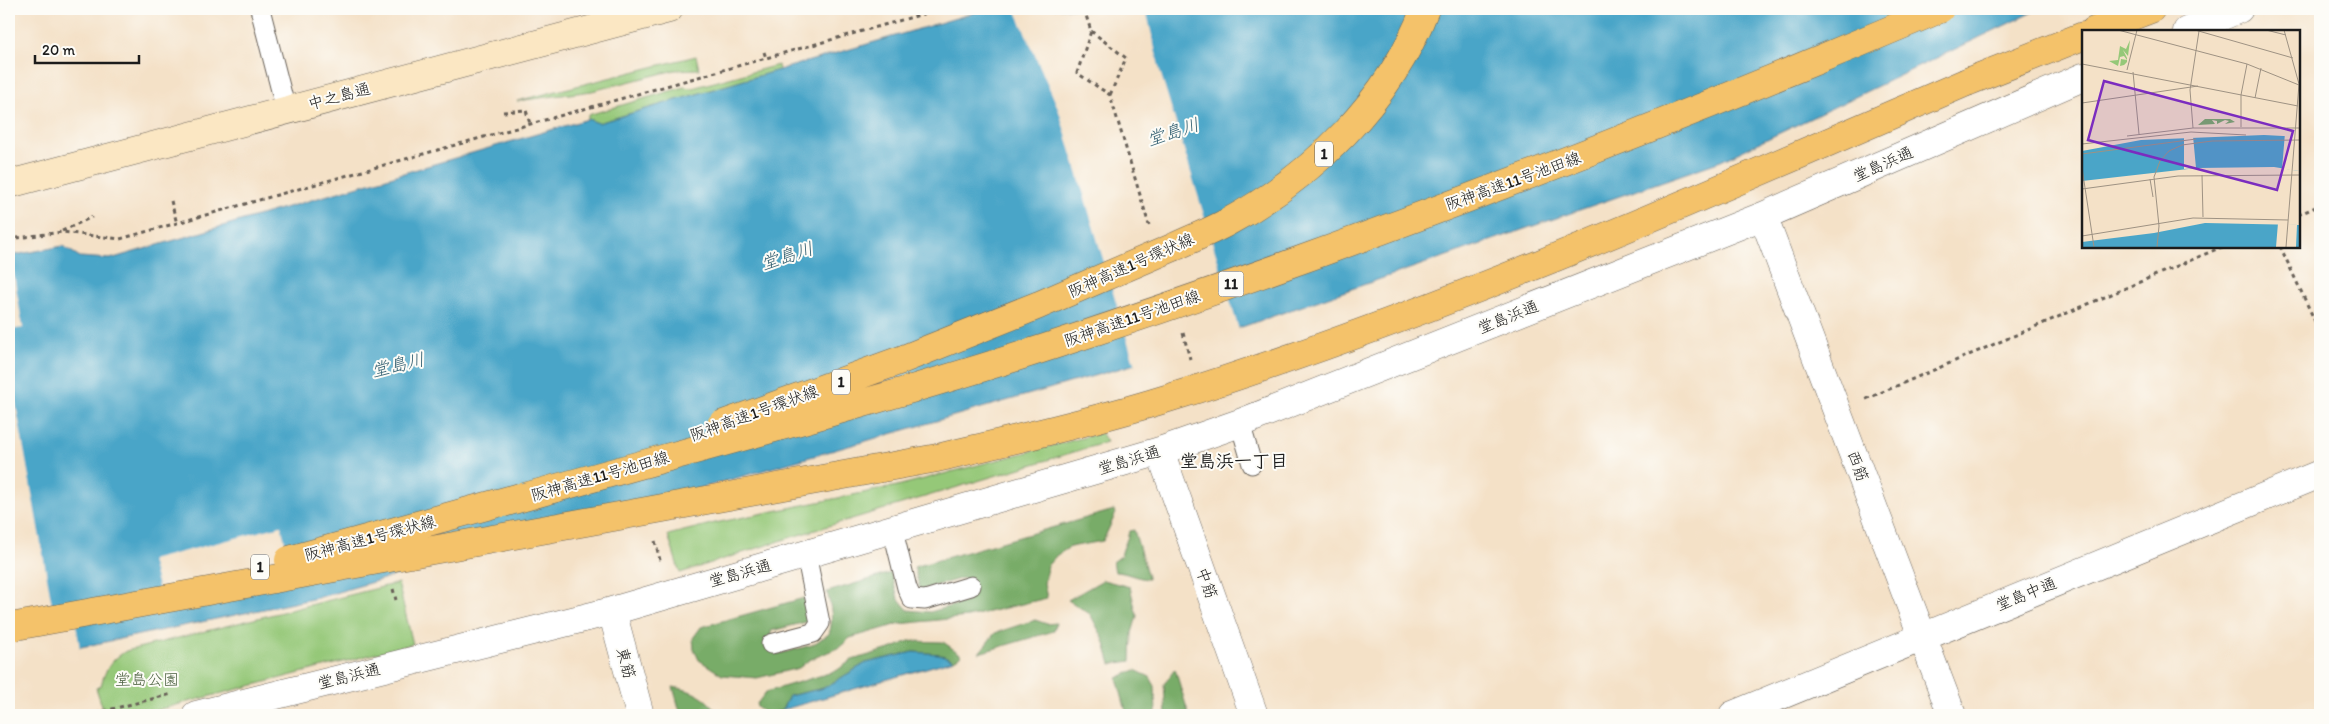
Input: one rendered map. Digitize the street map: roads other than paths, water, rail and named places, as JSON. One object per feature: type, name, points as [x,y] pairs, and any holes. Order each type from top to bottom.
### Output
[{"type":"highway","name":"阪神高速1号環状線","points":[[12,627],[276,563],[503,503],[901,360],[1039,305],[1226,223],[1276,192],[1323,155],[1364,112],[1395,68],[1425,9]]},
{"type":"highway","name":"阪神高速11号池田線","points":[[503,503],[915,388],[1051,346],[1174,305],[1571,160],[1773,80],[1940,9]]},
{"type":"highway","points":[[2097,30],[2151,9]]},
{"type":"highway","points":[[12,627],[937,458],[1055,430],[1170,398],[1392,322],[1507,277],[1699,198],[1967,82],[2082,36]]},
{"type":"street","name":"中之島通","points":[[9,184],[669,9]]},
{"type":"street","points":[[2189,30],[2239,9]]},
{"type":"street","name":"堂島浜通","points":[[196,715],[612,611],[806,554],[893,531],[1160,451],[1240,424],[1763,216],[2082,77]]},
{"type":"street","name":"西筋","points":[[1763,216],[1952,715]]},
{"type":"street","name":"中筋","points":[[1160,451],[1254,715]]},
{"type":"street","name":"堂島中通","points":[[1733,715],[2320,474]]},
{"type":"street","name":"東筋","points":[[612,611],[640,715]]},
{"type":"lane","points":[[260,9],[286,110]]},
{"type":"lane","points":[[1240,424],[1252,464]]},
{"type":"lane","points":[[893,531],[906,588],[912,598],[925,600],[971,586]]},
{"type":"lane","points":[[771,644],[813,633],[820,623],[806,554]]},
{"type":"water","name":"堂島川","points":[[987,9],[2039,9],[1721,161],[1132,365],[317,598],[9,662],[9,256],[63,246],[80,257],[110,259],[588,119],[598,123]]},
{"type":"water","points":[[913,652],[939,654],[954,660],[782,710],[789,696],[824,688],[866,663]]},
{"type":"district","name":"堂島浜一丁目","points":[[1234,461]]},
{"type":"park label","name":"堂島公園","points":[[147,679]]}]
